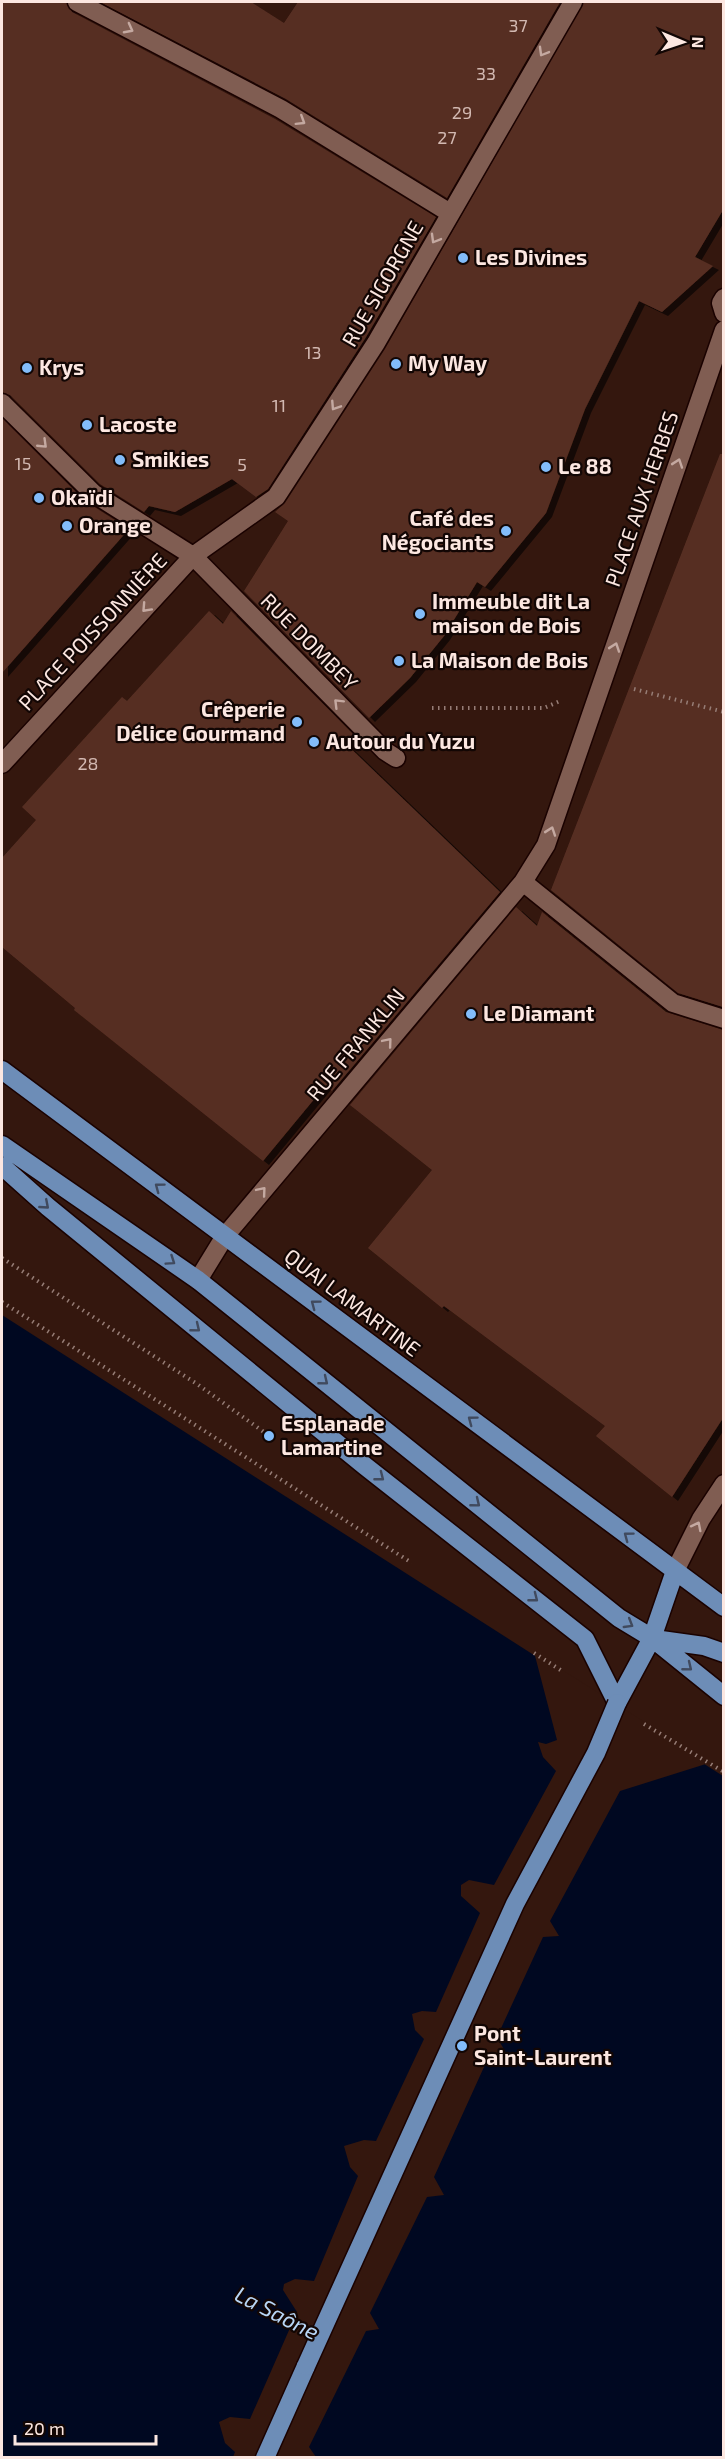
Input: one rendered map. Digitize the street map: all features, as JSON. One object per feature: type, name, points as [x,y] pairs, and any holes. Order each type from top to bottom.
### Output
[{"type":"main road","name":"QUAI LAMARTINE","points":[[2,1070],[723,1607]]},
{"type":"main road","points":[[2,1145],[198,1280],[619,1618],[652,1638],[723,1696]]},
{"type":"main road","points":[[2,1166],[57,1215],[365,1466],[585,1639],[617,1703]]},
{"type":"main road","points":[[265,2457],[515,1904],[596,1753],[617,1703],[652,1638],[675,1571]]},
{"type":"main road","points":[[652,1638],[704,1646],[723,1653]]},
{"type":"street","points":[[77,2],[281,109],[450,213]]},
{"type":"street","name":"RUE SIGORGNE","points":[[189,560],[276,497],[376,344],[568,3]]},
{"type":"street","points":[[723,298],[720,303],[723,314]]},
{"type":"street","name":"PLACE AUX HERBES","points":[[523,882],[546,845],[723,330]]},
{"type":"street","name":"RUE DOMBEY","points":[[2,403],[93,492],[189,560],[385,751],[396,758]]},
{"type":"street","name":"PLACE POISSONNIÈRE","points":[[2,764],[189,560]]},
{"type":"street","points":[[523,882],[673,1003],[723,1019]]},
{"type":"street","name":"RUE FRANKLIN","points":[[198,1280],[225,1236],[523,882]]},
{"type":"street","points":[[675,1571],[701,1518],[723,1484]]},
{"type":"path","points":[[432,708],[544,708],[603,681],[723,712]]},
{"type":"path","points":[[2,1302],[412,1563]]},
{"type":"path","points":[[710,1763],[723,1772]]},
{"type":"water","name":"La Saône","points":[[2,1315],[723,1776],[723,2457],[2,2457]]},
{"type":"pier","name":"Pont Saint-Laurent","points":[[534,1652],[709,1763],[620,1791],[550,1921],[559,1936],[543,1937],[497,2037],[506,2053],[489,2056],[434,2177],[444,2195],[427,2197],[370,2313],[379,2329],[366,2331],[309,2447],[316,2457],[233,2457],[235,2452],[225,2443],[219,2422],[230,2417],[250,2419],[297,2312],[283,2290],[284,2284],[295,2279],[314,2281],[358,2176],[350,2167],[344,2146],[364,2140],[376,2141],[424,2039],[415,2030],[412,2014],[422,2011],[436,2012],[480,1913],[461,1896],[461,1885],[469,1880],[494,1885],[556,1771],[543,1757],[538,1742],[546,1744],[557,1740]]},
{"type":"building","points":[[2,2],[66,2],[72,12],[275,119],[436,217],[366,337],[268,489],[256,497],[232,479],[175,512],[149,506],[144,512],[100,484],[10,395],[2,392]]},
{"type":"building","points":[[100,2],[251,2],[284,23],[298,2],[560,2],[447,198],[286,99]]},
{"type":"building","points":[[584,2],[723,2],[723,210],[695,257],[713,266],[662,312],[639,301],[585,409],[546,513],[485,587],[477,582],[444,636],[410,678],[369,718],[244,591],[288,521],[275,512],[285,503],[385,349]]},
{"type":"building","points":[[2,418],[85,501],[129,529],[2,673]]},
{"type":"building","points":[[720,454],[723,454],[723,1007],[678,993],[551,890]]},
{"type":"building","points":[[209,611],[223,624],[231,611],[353,734],[344,742],[500,892],[332,1091],[325,1086],[263,1161],[74,1010],[75,1008],[2,947],[2,858],[36,820],[22,807],[122,697],[127,701]]},
{"type":"building","points":[[516,907],[537,926],[542,912],[666,1012],[723,1030],[723,1418],[672,1497],[596,1436],[605,1426],[444,1306],[442,1308],[368,1248],[432,1170],[350,1105]]},
{"type":"place","name":"Les Divines","points":[[463,258]]},
{"type":"place","name":"My Way","points":[[396,364]]},
{"type":"place","name":"Krys","points":[[27,368]]},
{"type":"place","name":"Lacoste","points":[[87,425]]},
{"type":"place","name":"Smikies","points":[[120,460]]},
{"type":"place","name":"Le 88","points":[[546,467]]},
{"type":"place","name":"Okaïdi","points":[[39,498]]},
{"type":"place","name":"Orange","points":[[67,526]]},
{"type":"place","name":"Café des Négociants","points":[[506,531]]},
{"type":"place","name":"Immeuble dit La maison de Bois","points":[[420,614]]},
{"type":"place","name":"La Maison de Bois","points":[[399,661]]},
{"type":"place","name":"Crêperie Délice Gourmand","points":[[297,722]]},
{"type":"place","name":"Autour du Yuzu","points":[[314,742]]},
{"type":"place","name":"Le Diamant","points":[[471,1014]]},
{"type":"place","name":"Esplanade Lamartine","points":[[269,1436]]},
{"type":"place","name":"Pont Saint-Laurent","points":[[462,2046]]}]
